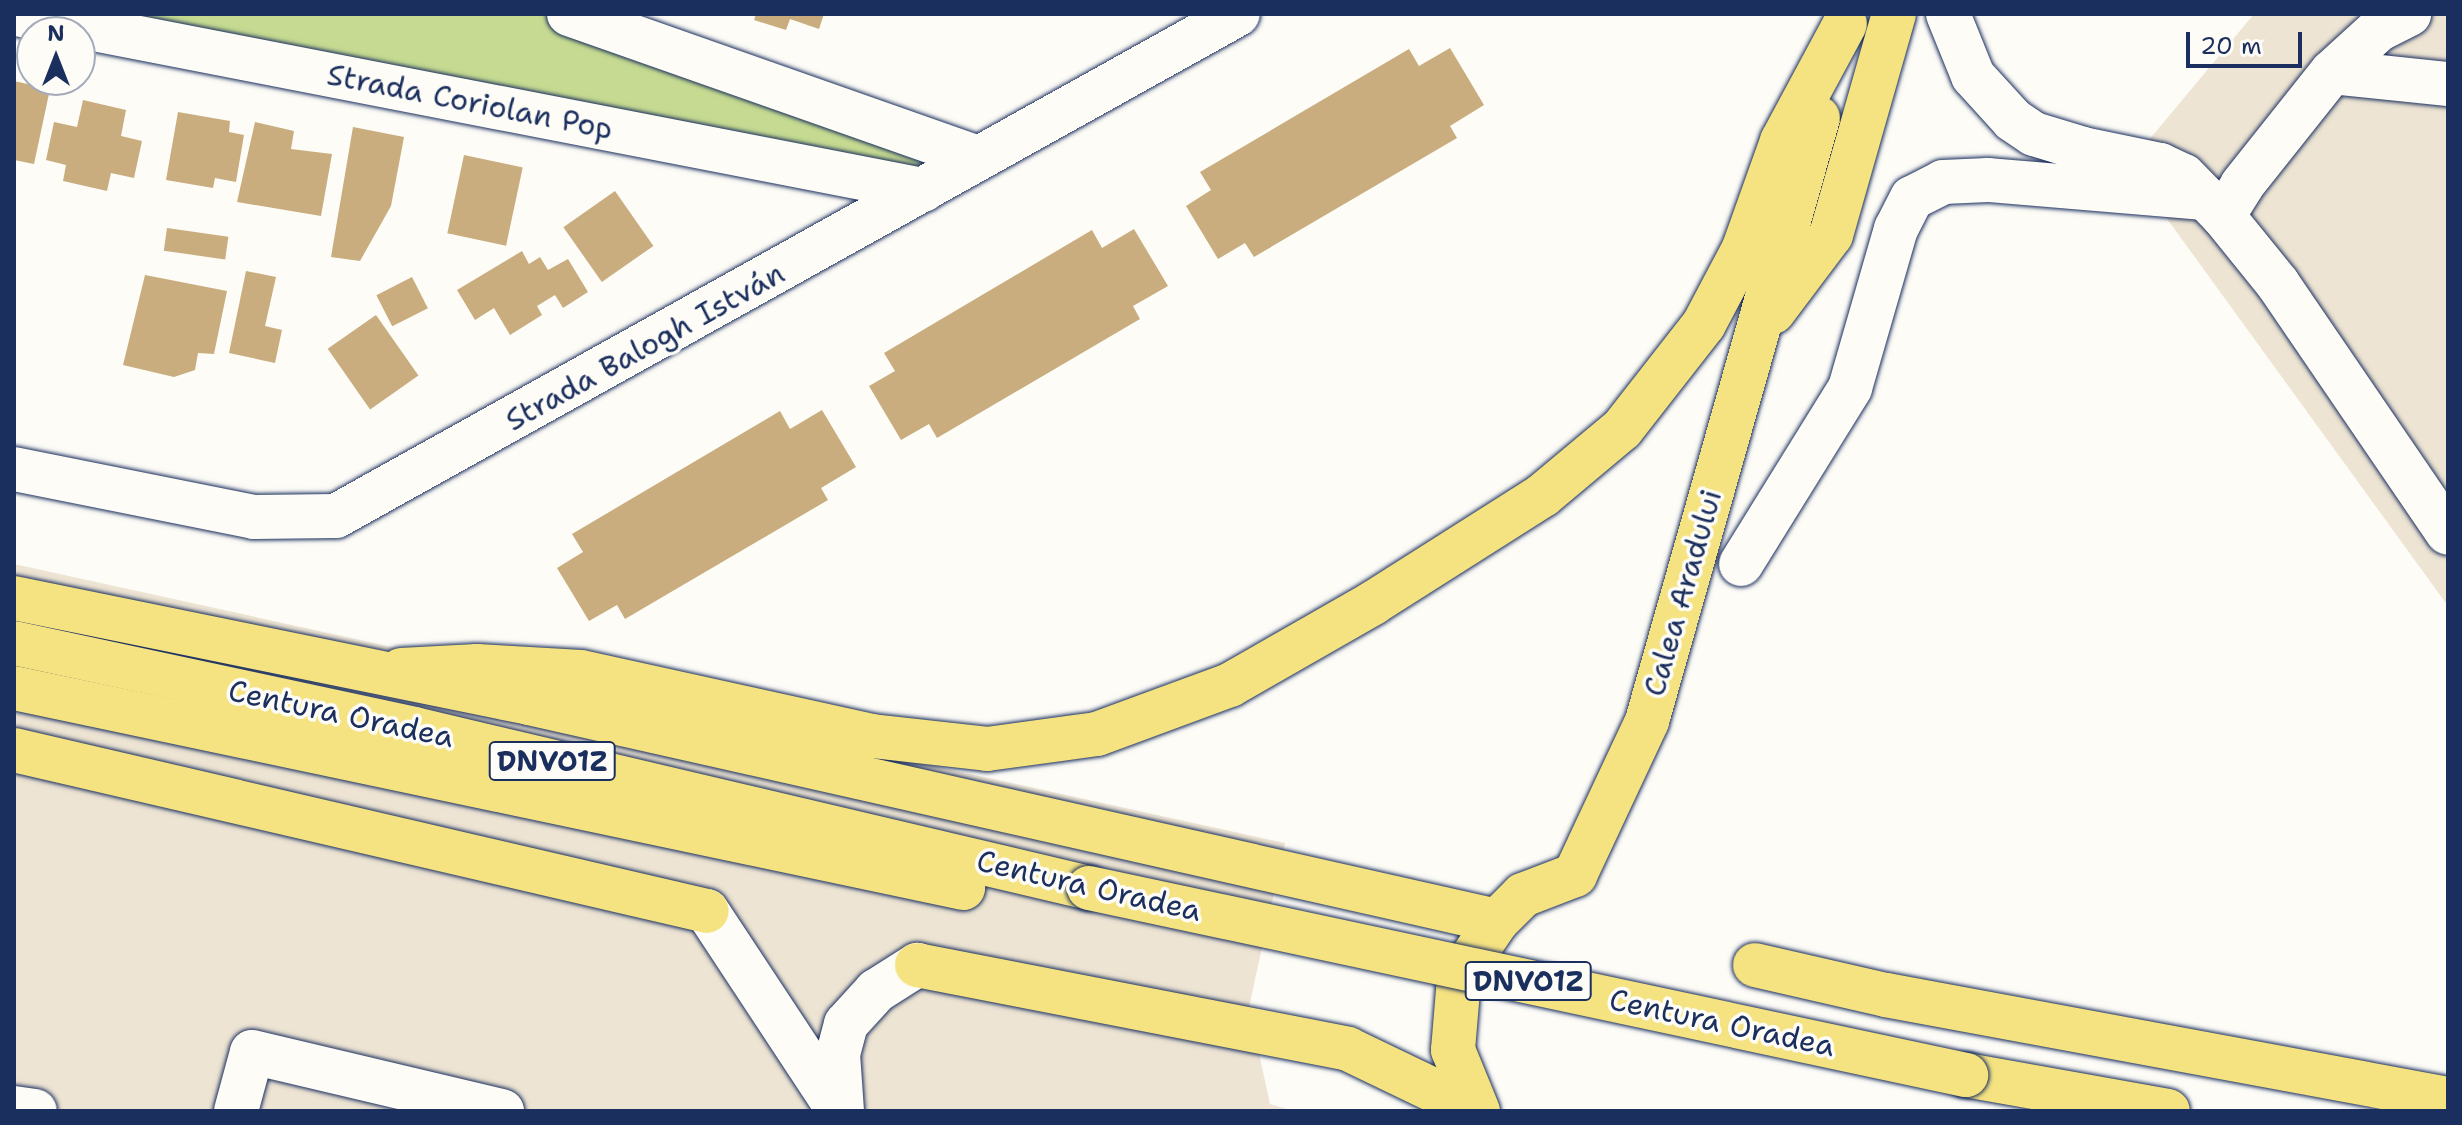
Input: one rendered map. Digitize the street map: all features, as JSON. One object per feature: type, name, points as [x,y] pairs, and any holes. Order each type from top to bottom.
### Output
[{"type":"main road","points":[[1757,334],[1831,235],[1894,14]]},
{"type":"main road","points":[[376,672],[477,666],[581,672],[872,736],[987,749],[1097,734],[1230,685],[1373,603],[1543,495],[1622,429],[1704,324],[1744,248],[1782,141],[1846,19]]},
{"type":"main road","name":"Calea Aradului","points":[[1478,1111],[1453,1050],[1454,1017],[1467,965],[1497,921],[1523,895],[1575,875],[1647,721],[1846,19]]},
{"type":"main road","points":[[14,598],[376,672],[1497,921]]},
{"type":"main road","name":"Centura Oradea","points":[[14,643],[414,729],[1088,901]]},
{"type":"main road","name":"Centura Oradea","points":[[14,688],[1088,901],[1962,1087],[2168,1111]]},
{"type":"main road","points":[[14,750],[707,911]]},
{"type":"main road","points":[[917,965],[1348,1049],[1478,1111]]},
{"type":"main road","points":[[1755,965],[1886,995],[2448,1099]]},
{"type":"main road","name":"Centura Oradea","points":[[1962,1087],[2023,1111]]},
{"type":"street","name":"Strada Coriolan Pop","points":[[16,14],[923,190]]},
{"type":"street","points":[[569,14],[977,158]]},
{"type":"street","name":"Strada Balogh István","points":[[14,469],[254,517],[336,516],[1238,14]]},
{"type":"street","points":[[1948,14],[1973,76],[2013,120],[2034,134],[2083,149],[2160,165],[2184,176],[2278,284],[2448,533]]},
{"type":"street","points":[[1741,564],[1850,388],[1896,229],[1912,198],[1943,182],[1988,180],[2213,207],[2242,185],[2332,72],[2378,30],[2409,14]]},
{"type":"street","points":[[2332,72],[2448,84]]},
{"type":"street","points":[[707,911],[840,1111]]},
{"type":"street","points":[[840,1111],[838,1054],[846,1024],[876,991],[917,965]]},
{"type":"street","points":[[236,1111],[252,1052],[502,1111]]},
{"type":"street","points":[[14,1108],[35,1111]]},
{"type":"shaded area","points":[[2254,14],[2448,14],[2448,606],[2128,165]]},
{"type":"shaded area","points":[[14,564],[1285,843],[1249,1007],[1270,1104],[1293,1111],[14,1111]]},
{"type":"green space","points":[[16,14],[569,14],[977,158],[923,190],[96,30],[96,16]]},
{"type":"building","points":[[756,14],[824,14],[819,29],[790,19],[786,30],[754,20]]},
{"type":"building","points":[[1450,48],[1484,105],[1450,126],[1457,138],[1254,257],[1245,243],[1218,259],[1186,206],[1211,190],[1200,172],[1409,49],[1419,66]]},
{"type":"building","points":[[14,81],[16,96],[49,96],[34,164],[14,160]]},
{"type":"building","points":[[83,100],[126,110],[121,136],[142,141],[134,178],[111,173],[107,191],[63,181],[66,165],[46,160],[54,122],[77,127]]},
{"type":"building","points":[[178,112],[230,121],[229,132],[244,135],[236,182],[215,178],[213,188],[166,180]]},
{"type":"building","points":[[255,122],[294,131],[291,149],[332,154],[321,216],[237,202]]},
{"type":"building","points":[[353,127],[404,137],[391,206],[360,261],[331,257]]},
{"type":"building","points":[[464,155],[523,167],[506,246],[447,233]]},
{"type":"building","points":[[615,191],[653,246],[602,282],[563,227]]},
{"type":"building","points":[[167,228],[228,237],[225,259],[164,251]]},
{"type":"building","points":[[1134,229],[1168,286],[1133,306],[1140,319],[937,438],[929,424],[901,440],[869,386],[895,371],[884,353],[1092,230],[1102,248]]},
{"type":"building","points":[[522,251],[529,264],[540,257],[548,270],[568,259],[588,292],[563,308],[555,295],[537,306],[542,315],[510,335],[494,308],[475,320],[457,290]]},
{"type":"building","points":[[246,271],[276,277],[265,326],[282,330],[275,363],[229,353]]},
{"type":"building","points":[[145,275],[227,291],[214,354],[198,353],[195,370],[174,377],[123,365]]},
{"type":"building","points":[[412,277],[428,308],[392,326],[376,295]]},
{"type":"building","points":[[376,315],[418,376],[370,409],[328,349]]},
{"type":"building","points":[[822,410],[856,467],[821,488],[828,500],[625,619],[617,605],[589,621],[557,568],[583,552],[572,534],[780,411],[790,429]]}]
